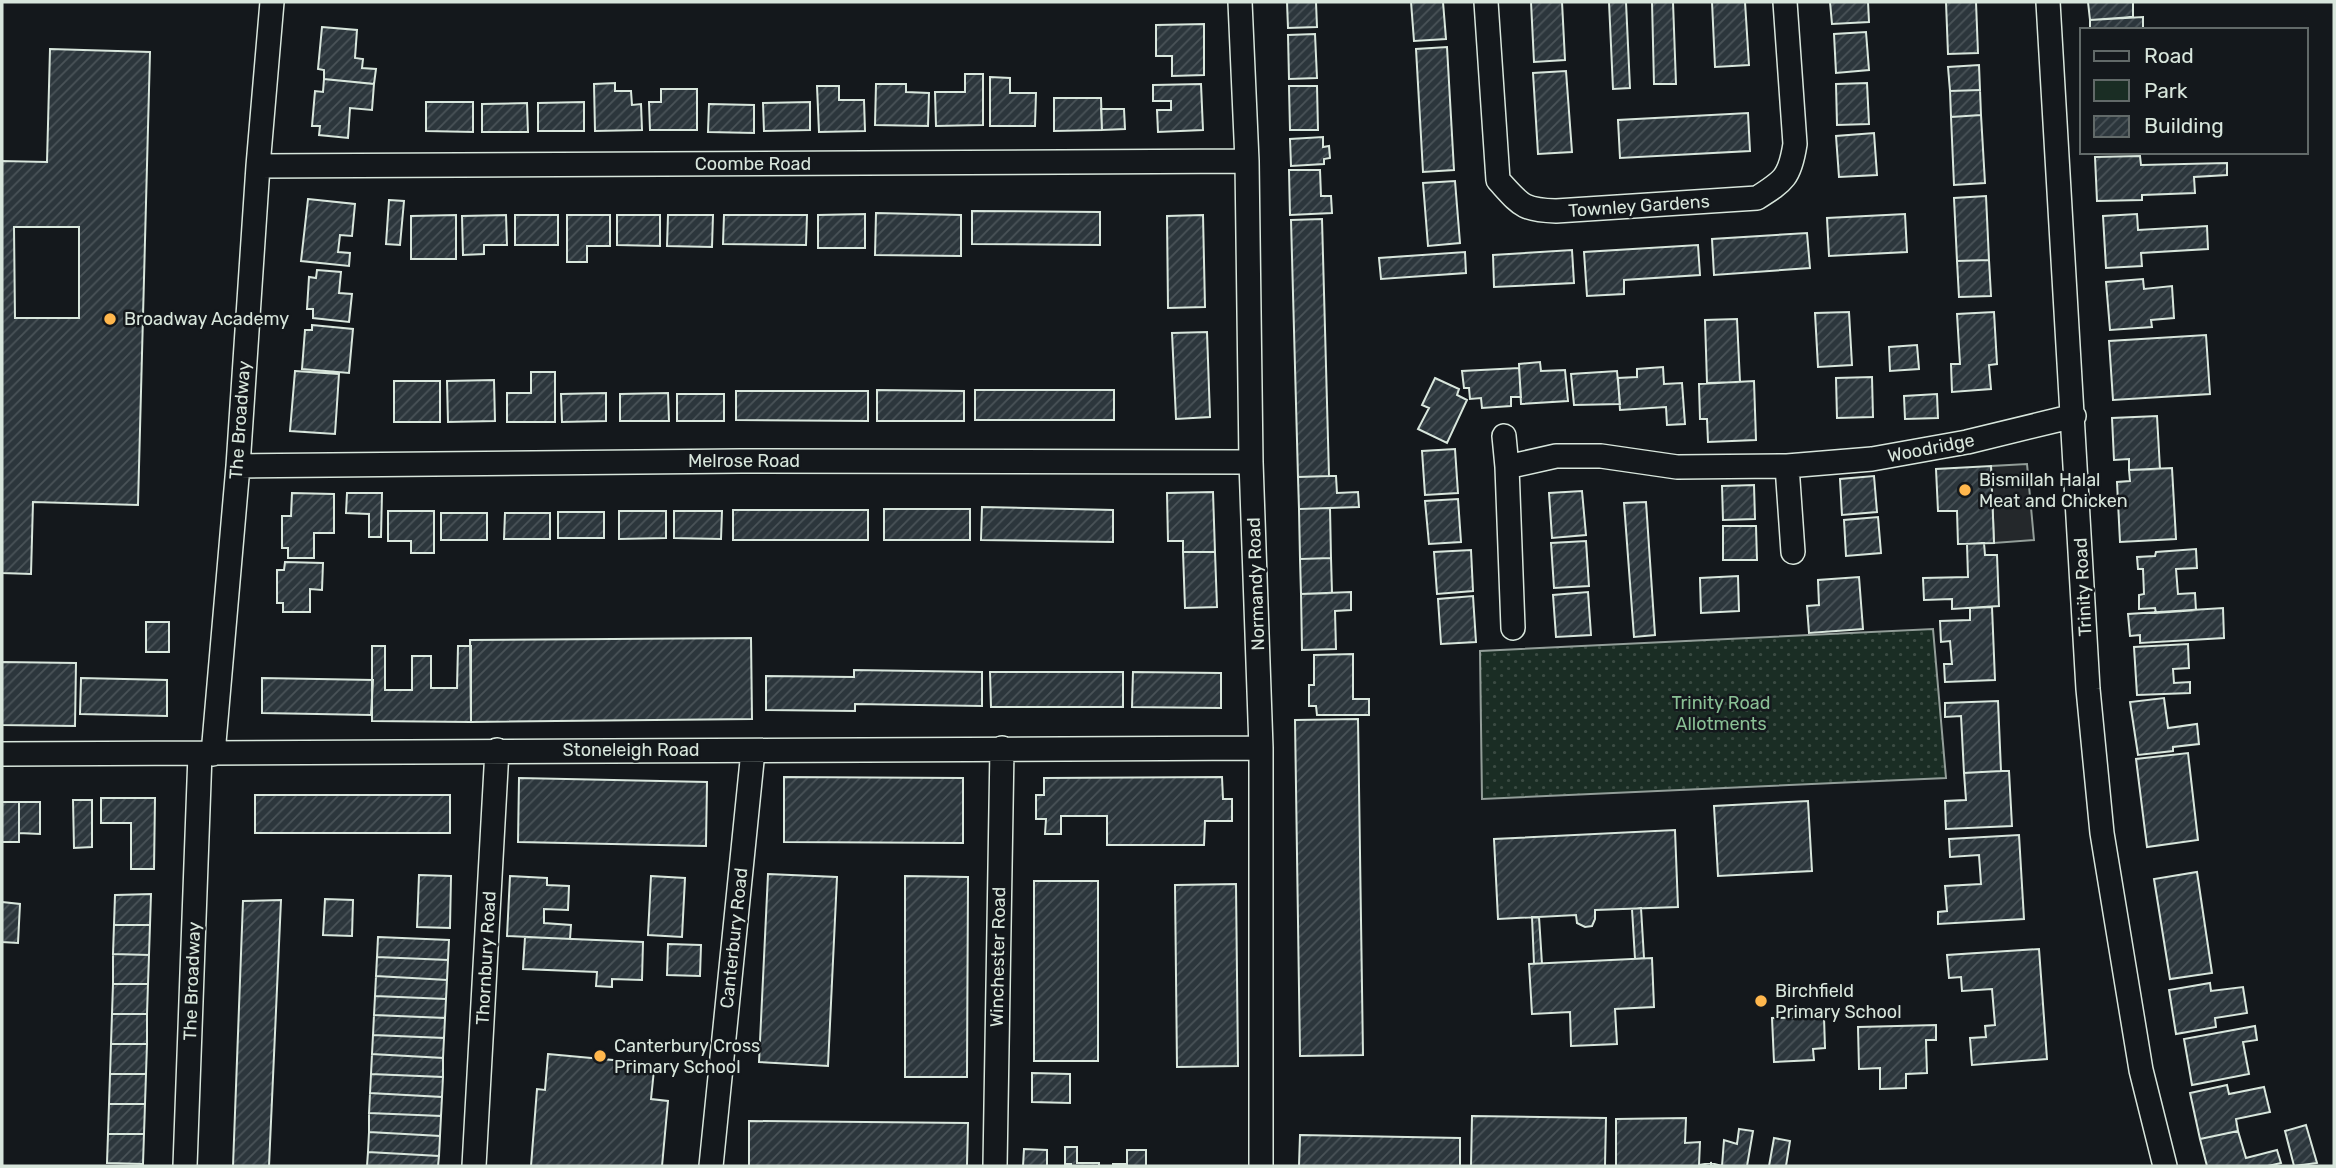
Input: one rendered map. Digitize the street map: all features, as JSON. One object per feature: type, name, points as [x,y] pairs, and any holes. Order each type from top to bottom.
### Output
[{"type":"street","name":"The Broadway","points":[[185,1166],[207,754],[238,466],[272,2]]},
{"type":"street","name":"Normandy Road","points":[[1240,2],[1247,162],[1251,462],[1261,748],[1261,1166]]},
{"type":"street","name":"Townley Gardens","points":[[1486,2],[1498,180],[1514,198],[1530,210],[1556,211],[1757,198],[1782,182],[1792,165],[1795,144],[1785,2]]},
{"type":"street","name":"Trinity Road","points":[[2048,2],[2088,689],[2102,832],[2141,1070],[2165,1166]]},
{"type":"street","name":"Coombe Road","points":[[258,166],[1247,162]]},
{"type":"street","name":"Woodridge","points":[[1507,467],[1556,456],[1601,456],[1677,467],[1787,466],[1872,459],[1967,442],[2074,416]]},
{"type":"street","points":[[1504,436],[1513,628]]},
{"type":"street","name":"Melrose Road","points":[[238,466],[741,461],[1251,462]]},
{"type":"street","points":[[1787,466],[1793,552]]},
{"type":"street","name":"Winchester Road","points":[[995,1166],[1002,748]]},
{"type":"street","name":"Stoneleigh Road","points":[[2,754],[1261,748]]},
{"type":"street","name":"Thornbury Road","points":[[474,1166],[497,750]]},
{"type":"street","name":"Canterbury Road","points":[[712,1166],[753,751]]},
{"type":"green space","name":"Trinity Road Allotments","points":[[1933,629],[1946,778],[1482,799],[1480,651]]},
{"type":"shaded area","points":[[2027,464],[2034,540],[1994,543],[1991,466]]},
{"type":"building","points":[[1287,2],[1316,2],[1317,27],[1288,28]]},
{"type":"building","points":[[1411,2],[1443,2],[1446,39],[1414,41]]},
{"type":"building","points":[[1531,2],[1562,2],[1565,60],[1534,62]]},
{"type":"building","points":[[1609,2],[1626,2],[1630,88],[1613,89]]},
{"type":"building","points":[[1652,2],[1673,2],[1676,84],[1654,84]]},
{"type":"building","points":[[1712,2],[1745,2],[1749,65],[1715,67]]},
{"type":"building","points":[[1830,2],[1868,2],[1869,22],[1832,24]]},
{"type":"building","points":[[1946,2],[1976,2],[1978,53],[1948,54]]},
{"type":"building","points":[[2088,2],[2133,2],[2133,17],[2090,20]]},
{"type":"building","points":[[2143,17],[2143,28],[2090,28],[2090,20]]},
{"type":"building","points":[[1204,24],[1204,75],[1172,76],[1172,56],[1156,56],[1156,25]]},
{"type":"building","points":[[322,27],[357,30],[355,58],[363,59],[362,68],[376,69],[374,84],[324,79],[324,70],[318,69]]},
{"type":"building","points":[[1866,32],[1869,70],[1836,73],[1834,34]]},
{"type":"building","points":[[1315,34],[1317,78],[1289,79],[1288,35]]},
{"type":"building","points":[[1447,47],[1454,170],[1423,172],[1416,49]]},
{"type":"building","points":[[50,49],[150,52],[138,505],[33,502],[31,574],[2,573],[2,161],[47,162]],"holes":[[[14,227],[79,227],[79,318],[15,318]]]},
{"type":"building","points":[[1979,65],[1980,90],[1950,91],[1948,67]]},
{"type":"building","points":[[1566,71],[1572,152],[1538,154],[1533,73]]},
{"type":"building","points":[[965,74],[983,74],[983,125],[936,126],[935,92],[965,92]]},
{"type":"building","points":[[990,77],[1010,78],[1010,93],[1036,93],[1035,126],[990,126]]},
{"type":"building","points":[[324,79],[374,84],[372,110],[350,108],[348,138],[319,135],[320,126],[312,126],[315,91],[323,92]]},
{"type":"building","points":[[615,83],[615,91],[631,91],[632,105],[641,104],[642,130],[595,131],[594,84]]},
{"type":"building","points":[[1867,83],[1869,124],[1837,125],[1836,84]]},
{"type":"building","points":[[876,84],[906,84],[906,92],[929,93],[928,126],[875,125]]},
{"type":"building","points":[[1201,84],[1203,130],[1158,132],[1157,110],[1171,110],[1171,101],[1153,101],[1153,85]]},
{"type":"building","points":[[817,86],[839,86],[839,100],[864,100],[865,131],[819,132]]},
{"type":"building","points":[[1289,86],[1317,86],[1318,130],[1290,130]]},
{"type":"building","points":[[661,89],[697,89],[697,130],[650,130],[649,102],[661,102]]},
{"type":"building","points":[[1980,90],[1981,115],[1951,117],[1950,91]]},
{"type":"building","points":[[1054,98],[1101,98],[1102,130],[1054,131]]},
{"type":"building","points":[[426,102],[473,102],[473,132],[426,131]]},
{"type":"building","points":[[584,102],[584,131],[538,131],[538,103]]},
{"type":"building","points":[[810,102],[810,130],[764,131],[763,103]]},
{"type":"building","points":[[527,103],[528,132],[482,132],[482,104]]},
{"type":"building","points":[[709,104],[754,105],[754,133],[708,132]]},
{"type":"building","points":[[1101,109],[1124,109],[1125,129],[1102,130]]},
{"type":"building","points":[[1748,113],[1750,151],[1620,158],[1618,120]]},
{"type":"building","points":[[1981,115],[1985,183],[1954,185],[1951,117]]},
{"type":"building","points":[[1874,133],[1877,175],[1839,177],[1836,136]]},
{"type":"building","points":[[1323,137],[1323,147],[1329,146],[1330,158],[1324,159],[1324,164],[1291,166],[1290,139]]},
{"type":"building","points":[[2140,156],[2141,165],[2227,163],[2227,175],[2194,177],[2195,193],[2142,195],[2142,200],[2097,201],[2095,157]]},
{"type":"building","points":[[1289,170],[1320,170],[1321,196],[1331,196],[1332,213],[1290,215]]},
{"type":"building","points":[[1455,181],[1460,243],[1428,246],[1423,183]]},
{"type":"building","points":[[1986,196],[1989,260],[1957,261],[1954,198]]},
{"type":"building","points":[[308,199],[355,204],[352,236],[340,235],[338,252],[350,253],[349,266],[301,261]]},
{"type":"building","points":[[389,200],[404,201],[400,245],[386,244]]},
{"type":"building","points":[[972,211],[1100,212],[1100,245],[972,244]]},
{"type":"building","points":[[876,213],[961,215],[961,256],[875,255]]},
{"type":"building","points":[[865,214],[865,248],[818,248],[818,215]]},
{"type":"building","points":[[1905,214],[1907,252],[1829,256],[1827,218]]},
{"type":"building","points":[[2137,214],[2138,230],[2207,226],[2208,249],[2141,253],[2142,266],[2106,268],[2103,216]]},
{"type":"building","points":[[456,215],[456,259],[411,259],[411,216]]},
{"type":"building","points":[[506,215],[507,245],[484,245],[484,254],[463,255],[462,216]]},
{"type":"building","points":[[515,215],[558,215],[558,245],[515,245]]},
{"type":"building","points":[[567,215],[610,215],[610,246],[587,246],[587,262],[567,262]]},
{"type":"building","points":[[617,215],[660,215],[660,246],[617,245]]},
{"type":"building","points":[[668,215],[713,215],[712,247],[667,246]]},
{"type":"building","points":[[724,215],[807,215],[806,245],[723,244]]},
{"type":"building","points":[[1203,215],[1205,307],[1168,308],[1167,216]]},
{"type":"building","points":[[1322,219],[1329,476],[1298,477],[1291,220]]},
{"type":"building","points":[[1807,233],[1810,268],[1714,275],[1712,239]]},
{"type":"building","points":[[1698,245],[1700,275],[1624,280],[1624,294],[1587,296],[1584,252]]},
{"type":"building","points":[[1572,250],[1574,283],[1494,287],[1493,255]]},
{"type":"building","points":[[1465,252],[1466,273],[1381,279],[1379,258]]},
{"type":"building","points":[[1989,260],[1991,296],[1959,297],[1957,261]]},
{"type":"building","points":[[317,270],[341,272],[339,293],[352,294],[349,322],[313,318],[313,309],[307,309],[309,277],[316,278]]},
{"type":"building","points":[[2143,279],[2144,289],[2172,286],[2174,318],[2151,320],[2152,327],[2110,330],[2106,282]]},
{"type":"building","points":[[1849,312],[1852,365],[1818,367],[1815,313]]},
{"type":"building","points":[[1994,312],[1997,364],[1989,365],[1991,389],[1952,392],[1951,364],[1960,364],[1957,314]]},
{"type":"building","points":[[1737,319],[1740,382],[1707,383],[1705,320]]},
{"type":"building","points":[[312,325],[353,329],[349,373],[302,369],[305,330],[312,330]]},
{"type":"building","points":[[1207,332],[1210,417],[1176,419],[1172,333]]},
{"type":"building","points":[[2206,335],[2210,394],[2113,400],[2109,341]]},
{"type":"building","points":[[1917,345],[1919,369],[1890,371],[1889,347]]},
{"type":"building","points":[[1540,362],[1541,371],[1565,370],[1568,401],[1521,404],[1519,364]]},
{"type":"building","points":[[1663,367],[1664,384],[1682,383],[1685,424],[1667,425],[1666,407],[1620,410],[1618,378],[1637,377],[1637,369]]},
{"type":"building","points":[[1519,368],[1521,397],[1511,397],[1511,406],[1482,408],[1481,398],[1470,399],[1469,388],[1464,388],[1462,371]]},
{"type":"building","points":[[295,371],[339,374],[335,434],[290,431]]},
{"type":"building","points":[[1617,371],[1620,404],[1574,405],[1571,374]]},
{"type":"building","points":[[531,372],[555,372],[555,422],[507,422],[507,393],[531,393]]},
{"type":"building","points":[[1872,377],[1873,417],[1837,418],[1836,378]]},
{"type":"building","points":[[1435,378],[1459,389],[1457,395],[1467,400],[1447,443],[1418,429],[1429,408],[1422,405]]},
{"type":"building","points":[[494,380],[495,421],[448,422],[447,381]]},
{"type":"building","points":[[394,381],[440,381],[440,422],[394,422]]},
{"type":"building","points":[[1754,381],[1756,440],[1708,442],[1707,419],[1700,419],[1699,384]]},
{"type":"building","points":[[877,390],[964,391],[964,421],[877,421]]},
{"type":"building","points":[[975,390],[1114,390],[1114,420],[975,420]]},
{"type":"building","points":[[736,391],[868,391],[868,421],[736,420]]},
{"type":"building","points":[[606,393],[606,421],[562,422],[561,394]]},
{"type":"building","points":[[668,393],[669,421],[620,421],[620,394]]},
{"type":"building","points":[[677,394],[724,394],[724,421],[677,421]]},
{"type":"building","points":[[1937,394],[1938,418],[1905,419],[1904,396]]},
{"type":"building","points":[[2157,416],[2160,469],[2129,470],[2129,459],[2114,460],[2112,418]]},
{"type":"building","points":[[1455,449],[1458,493],[1425,495],[1422,451]]},
{"type":"building","name":"Bismillah Halal Meat and Chicken","points":[[1991,466],[1994,543],[1958,544],[1957,511],[1938,511],[1936,469]]},
{"type":"building","points":[[2172,468],[2176,539],[2120,542],[2117,482],[2130,481],[2129,470]]},
{"type":"building","points":[[1336,476],[1337,493],[1358,492],[1359,507],[1299,509],[1298,477]]},
{"type":"building","points":[[1874,476],[1877,512],[1842,515],[1840,479]]},
{"type":"building","points":[[1754,485],[1755,519],[1723,520],[1722,486]]},
{"type":"building","points":[[1582,491],[1586,535],[1552,538],[1549,493]]},
{"type":"building","points":[[1213,492],[1215,552],[1183,552],[1183,541],[1168,541],[1167,493]]},
{"type":"building","points":[[292,493],[334,494],[334,533],[314,533],[314,558],[288,558],[288,548],[282,548],[282,516],[291,516]]},
{"type":"building","points":[[347,493],[382,493],[381,537],[369,537],[369,514],[346,513]]},
{"type":"building","points":[[1458,499],[1461,542],[1429,544],[1425,501]]},
{"type":"building","points":[[1646,502],[1655,635],[1634,637],[1624,503]]},
{"type":"building","points":[[982,507],[1113,510],[1113,542],[981,540]]},
{"type":"building","points":[[1330,508],[1331,558],[1300,559],[1299,509]]},
{"type":"building","points":[[884,509],[970,509],[970,540],[884,540]]},
{"type":"building","points":[[733,510],[868,510],[868,540],[733,540]]},
{"type":"building","points":[[388,511],[434,511],[434,553],[411,553],[411,541],[388,541]]},
{"type":"building","points":[[619,511],[666,511],[666,538],[619,539]]},
{"type":"building","points":[[674,511],[722,511],[721,539],[674,538]]},
{"type":"building","points":[[558,512],[604,512],[604,538],[558,538]]},
{"type":"building","points":[[441,513],[487,513],[487,540],[441,540]]},
{"type":"building","points":[[505,513],[550,513],[550,539],[504,539]]},
{"type":"building","points":[[1878,517],[1881,553],[1846,556],[1844,520]]},
{"type":"building","points":[[1723,526],[1756,526],[1757,560],[1723,560]]},
{"type":"building","points":[[1586,541],[1589,586],[1554,588],[1551,543]]},
{"type":"building","points":[[1984,543],[1985,555],[1997,555],[1999,606],[1952,609],[1952,599],[1924,600],[1923,578],[1968,577],[1967,544]]},
{"type":"building","points":[[2196,549],[2197,568],[2176,569],[2178,594],[2195,593],[2196,610],[2156,613],[2155,608],[2139,609],[2139,595],[2144,594],[2143,569],[2138,569],[2137,557],[2155,556],[2156,552]]},
{"type":"building","points":[[1471,550],[1473,591],[1437,594],[1434,552]]},
{"type":"building","points":[[1183,552],[1215,552],[1217,607],[1185,608]]},
{"type":"building","points":[[1331,558],[1332,593],[1301,594],[1300,559]]},
{"type":"building","points":[[285,562],[323,563],[322,590],[310,589],[310,612],[283,612],[283,603],[277,603],[277,570],[284,570]]},
{"type":"building","points":[[1738,576],[1739,611],[1701,613],[1700,578]]},
{"type":"building","points":[[1859,577],[1863,629],[1809,633],[1807,606],[1819,605],[1818,580]]},
{"type":"building","points":[[1351,592],[1351,610],[1335,611],[1336,649],[1302,650],[1301,594]]},
{"type":"building","points":[[1588,592],[1591,635],[1556,637],[1553,595]]},
{"type":"building","points":[[1473,596],[1476,642],[1441,644],[1438,599]]},
{"type":"building","points":[[1992,607],[1995,680],[1945,682],[1944,664],[1952,664],[1950,641],[1941,642],[1940,621],[1970,620],[1970,608]]},
{"type":"building","points":[[2223,608],[2224,638],[2140,643],[2140,635],[2130,636],[2128,614]]},
{"type":"building","points":[[146,622],[169,622],[169,652],[146,652]]},
{"type":"building","points":[[751,638],[752,719],[471,722],[470,640]]},
{"type":"building","points":[[2188,644],[2189,668],[2173,669],[2174,683],[2190,682],[2190,693],[2137,695],[2134,647]]},
{"type":"building","points":[[372,646],[385,646],[385,690],[412,690],[412,656],[431,656],[431,688],[457,688],[458,646],[471,646],[471,722],[372,721]]},
{"type":"building","points":[[1353,654],[1353,699],[1369,699],[1369,715],[1317,715],[1316,706],[1309,706],[1309,685],[1314,685],[1314,655]]},
{"type":"building","points":[[2,662],[76,663],[75,726],[2,725]]},
{"type":"building","points":[[854,670],[982,672],[982,706],[855,704],[855,711],[766,710],[766,676],[854,677]]},
{"type":"building","points":[[990,672],[1123,672],[1123,707],[991,707]]},
{"type":"building","points":[[1133,672],[1221,673],[1221,708],[1132,707]]},
{"type":"building","points":[[81,678],[167,680],[167,716],[80,714]]},
{"type":"building","points":[[262,678],[373,680],[371,715],[262,713]]},
{"type":"building","points":[[2164,698],[2168,728],[2197,724],[2199,744],[2173,747],[2173,751],[2138,755],[2130,702]]},
{"type":"building","points":[[1998,701],[2001,771],[1964,773],[1961,716],[1945,717],[1945,703]]},
{"type":"building","points":[[1358,719],[1363,1055],[1300,1056],[1295,720]]},
{"type":"building","points":[[2188,753],[2198,840],[2147,847],[2136,759]]},
{"type":"building","points":[[2009,771],[2012,826],[1946,829],[1945,801],[1966,800],[1964,773]]},
{"type":"building","points":[[784,777],[963,778],[963,843],[784,842]]},
{"type":"building","points":[[1222,777],[1223,799],[1232,799],[1232,821],[1205,821],[1204,845],[1107,845],[1107,816],[1061,816],[1061,834],[1045,834],[1046,819],[1036,819],[1036,795],[1044,795],[1044,778]]},
{"type":"building","points":[[519,778],[707,782],[706,846],[518,842]]},
{"type":"building","points":[[255,795],[450,795],[450,833],[255,833]]},
{"type":"building","points":[[101,798],[155,798],[154,869],[131,869],[131,823],[101,823]]},
{"type":"building","points":[[73,800],[92,800],[92,847],[74,848]]},
{"type":"building","points":[[1808,801],[1812,871],[1718,876],[1714,806]]},
{"type":"building","points":[[2,802],[19,802],[19,842],[2,842]]},
{"type":"building","points":[[19,802],[40,802],[40,834],[19,833]]},
{"type":"building","points":[[1675,830],[1678,907],[1595,910],[1592,926],[1585,927],[1577,923],[1576,915],[1498,919],[1494,839]]},
{"type":"building","points":[[2019,835],[2024,919],[1938,924],[1938,912],[1947,911],[1945,886],[1981,884],[1979,855],[1950,857],[1949,839]]},
{"type":"building","points":[[2197,872],[2212,973],[2170,979],[2154,879]]},
{"type":"building","points":[[768,874],[837,877],[828,1066],[759,1062]]},
{"type":"building","points":[[419,875],[451,876],[450,928],[417,927]]},
{"type":"building","points":[[510,876],[547,878],[547,885],[569,886],[568,910],[544,909],[544,923],[571,925],[570,939],[507,936]]},
{"type":"building","points":[[651,876],[685,878],[682,937],[648,935]]},
{"type":"building","points":[[905,876],[968,877],[967,1077],[905,1077]]},
{"type":"building","points":[[1034,881],[1098,881],[1098,1061],[1034,1061]]},
{"type":"building","points":[[1236,884],[1238,1066],[1177,1067],[1175,885]]},
{"type":"building","points":[[151,894],[150,925],[114,925],[115,895]]},
{"type":"building","points":[[325,899],[353,900],[352,936],[323,935]]},
{"type":"building","points":[[281,900],[269,1166],[233,1166],[243,901]]},
{"type":"building","points":[[2,902],[20,904],[18,943],[2,942]]},
{"type":"building","points":[[1641,908],[1644,958],[1635,959],[1632,909]]},
{"type":"building","points":[[1532,917],[1539,917],[1542,964],[1534,964]]},
{"type":"building","points":[[114,925],[150,925],[149,955],[113,954]]},
{"type":"building","points":[[378,937],[449,940],[448,960],[377,957]]},
{"type":"building","points":[[525,937],[643,942],[642,980],[612,979],[612,987],[596,986],[597,972],[523,969]]},
{"type":"building","points":[[668,944],[701,945],[700,976],[667,975]]},
{"type":"building","points":[[2039,949],[2047,1059],[1972,1065],[1970,1038],[1986,1037],[1985,1026],[1995,1025],[1992,989],[1962,991],[1961,977],[1949,978],[1947,955]]},
{"type":"building","points":[[113,954],[149,955],[148,984],[113,984]]},
{"type":"building","points":[[377,957],[448,960],[447,980],[376,976]]},
{"type":"building","points":[[1652,958],[1654,1007],[1615,1009],[1617,1044],[1571,1046],[1570,1012],[1532,1014],[1529,964]]},
{"type":"building","points":[[376,976],[447,980],[446,999],[375,996]]},
{"type":"building","points":[[2210,983],[2211,991],[2243,987],[2247,1013],[2215,1018],[2216,1027],[2176,1034],[2169,990]]},
{"type":"building","points":[[113,984],[148,984],[147,1014],[112,1014]]},
{"type":"building","points":[[375,996],[446,999],[445,1018],[374,1015]]},
{"type":"building","points":[[112,1014],[147,1014],[147,1044],[111,1044]]},
{"type":"building","points":[[374,1015],[445,1018],[444,1038],[373,1035]]},
{"type":"building","points":[[1824,1017],[1825,1048],[1813,1049],[1814,1060],[1774,1062],[1772,1018]]},
{"type":"building","points":[[1936,1025],[1936,1040],[1926,1040],[1927,1073],[1906,1074],[1906,1088],[1880,1089],[1880,1068],[1859,1069],[1858,1027]]},
{"type":"building","points":[[2255,1026],[2257,1040],[2243,1042],[2249,1074],[2192,1085],[2184,1039]]},
{"type":"building","points":[[373,1035],[444,1038],[443,1058],[372,1054]]},
{"type":"building","points":[[111,1044],[147,1044],[146,1074],[110,1074]]},
{"type":"building","points":[[372,1054],[443,1058],[443,1077],[371,1074]]},
{"type":"building","points":[[548,1054],[634,1062],[633,1069],[654,1070],[651,1099],[668,1101],[662,1166],[531,1166],[537,1089],[545,1090]]},
{"type":"building","points":[[1032,1073],[1070,1074],[1070,1103],[1032,1102]]},
{"type":"building","points":[[110,1074],[146,1074],[145,1104],[109,1104]]},
{"type":"building","points":[[371,1074],[443,1077],[442,1097],[370,1093]]},
{"type":"building","points":[[2227,1085],[2229,1094],[2264,1087],[2270,1112],[2236,1119],[2238,1131],[2200,1139],[2190,1093]]},
{"type":"building","points":[[370,1093],[442,1097],[441,1116],[369,1113]]},
{"type":"building","points":[[109,1104],[145,1104],[144,1134],[108,1134]]},
{"type":"building","points":[[369,1113],[441,1116],[440,1136],[369,1132]]},
{"type":"building","points":[[1472,1116],[1606,1118],[1605,1166],[1471,1166]]},
{"type":"building","points":[[1686,1118],[1685,1143],[1700,1142],[1699,1165],[1711,1163],[1711,1166],[1616,1166],[1616,1119]]},
{"type":"building","points":[[749,1121],[968,1123],[967,1166],[749,1166]]},
{"type":"building","points":[[2306,1125],[2317,1163],[2294,1166],[2285,1131]]},
{"type":"building","points":[[1739,1129],[1753,1131],[1747,1166],[1722,1166],[1724,1140],[1737,1144]]},
{"type":"building","points":[[2238,1131],[2246,1158],[2277,1150],[2281,1163],[2268,1166],[2207,1166],[2200,1139]]},
{"type":"building","points":[[369,1132],[440,1136],[439,1156],[368,1152]]},
{"type":"building","points":[[108,1134],[144,1134],[143,1164],[107,1163]]},
{"type":"building","points":[[1300,1135],[1460,1138],[1460,1166],[1299,1166]]},
{"type":"building","points":[[1774,1138],[1790,1141],[1786,1166],[1769,1166]]},
{"type":"building","points":[[1065,1147],[1077,1147],[1077,1163],[1099,1163],[1099,1166],[1065,1164]]},
{"type":"building","points":[[1024,1149],[1047,1150],[1047,1166],[1023,1166]]},
{"type":"building","points":[[1127,1150],[1146,1150],[1146,1166],[1113,1166],[1127,1164]]},
{"type":"building","points":[[368,1152],[439,1156],[438,1166],[367,1166]]},
{"type":"place","name":"Broadway Academy","points":[[110,319]]},
{"type":"place","name":"Bismillah Halal Meat and Chicken","points":[[1965,490]]},
{"type":"place","name":"Birchfield Primary School","points":[[1761,1001]]},
{"type":"place","name":"Canterbury Cross Primary School","points":[[600,1056]]}]
